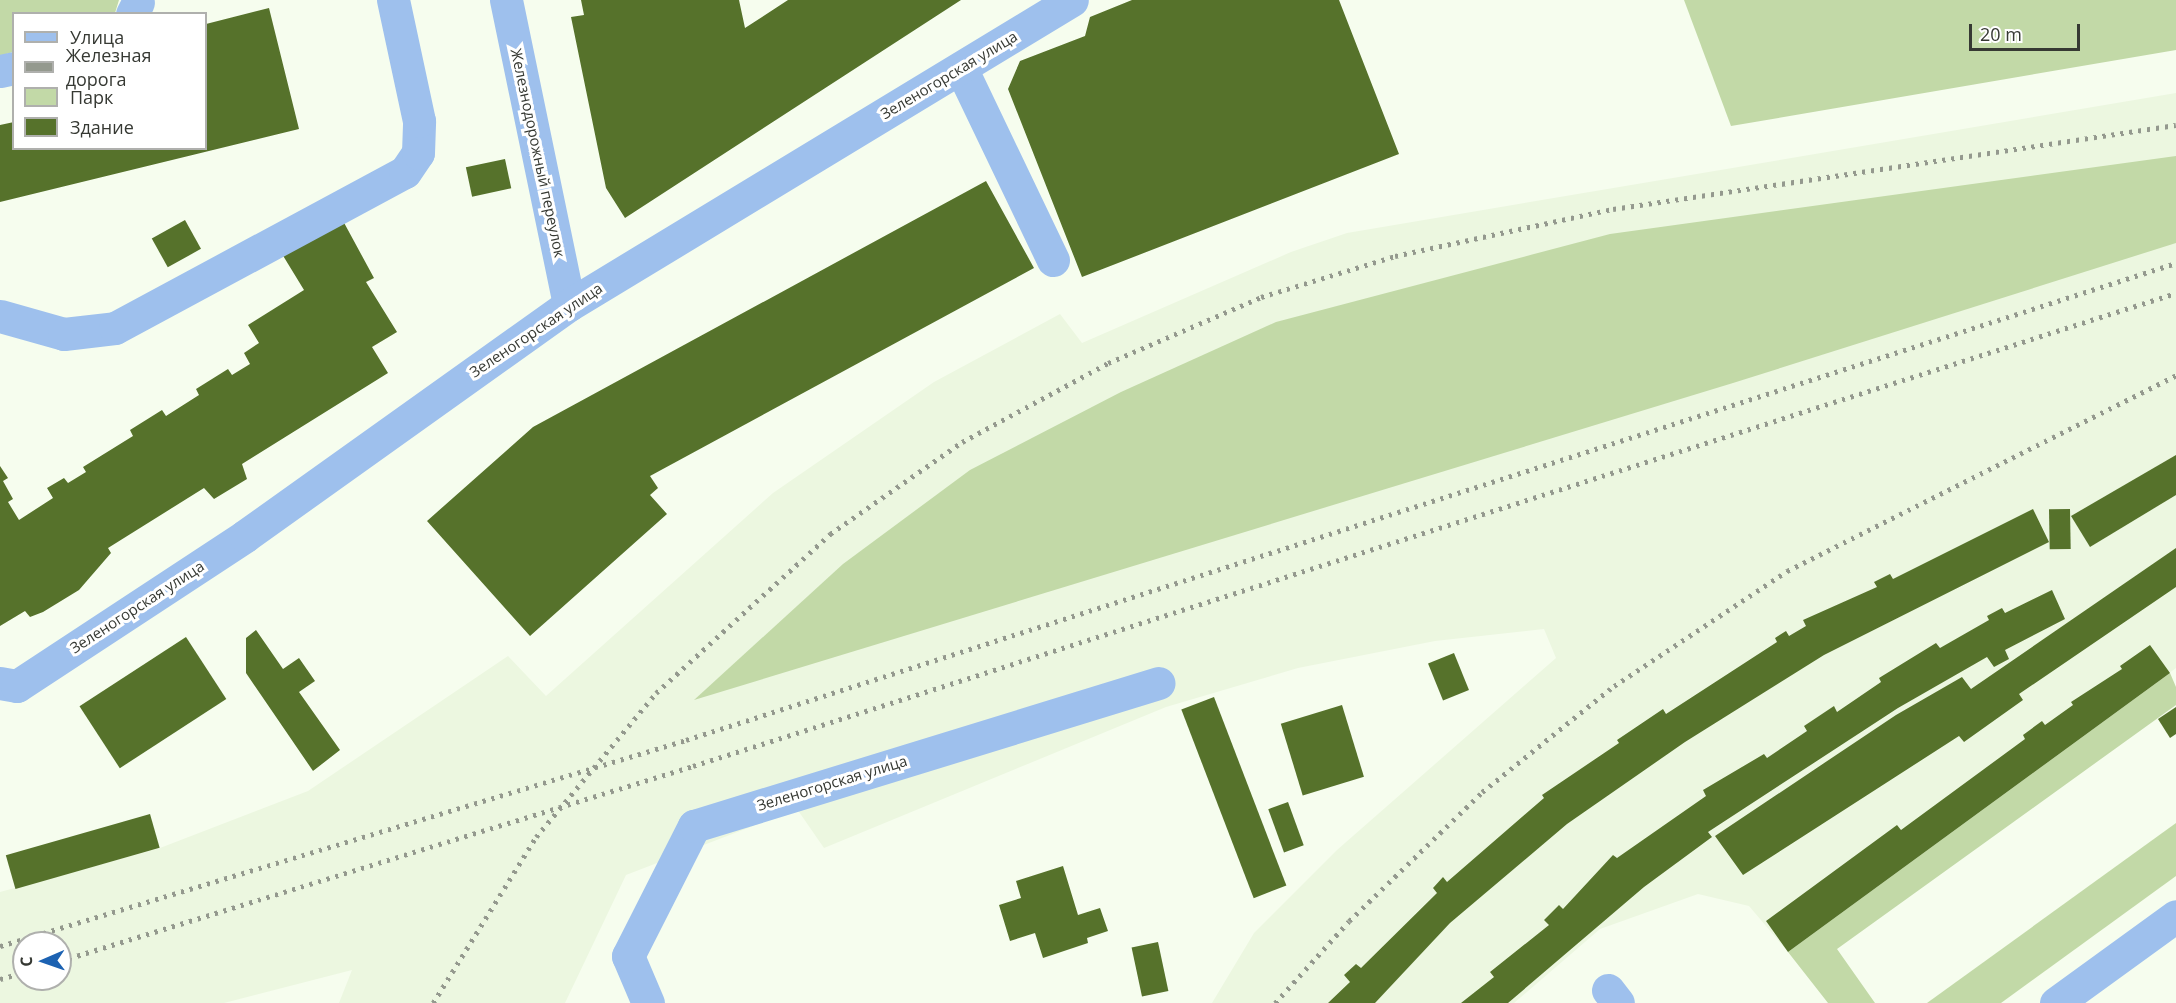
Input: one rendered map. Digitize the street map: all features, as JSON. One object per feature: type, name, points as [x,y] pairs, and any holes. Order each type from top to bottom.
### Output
[{"type":"street","points":[[0,316],[64,334],[115,328],[405,172],[418,153],[419,121],[393,0]]},
{"type":"street","name":"Железнодорожный переулок","points":[[506,0],[569,305]]},
{"type":"street","name":"Зеленогорская улица","points":[[8,685],[245,536],[569,305],[1072,0]]},
{"type":"street","points":[[961,68],[1053,260]]},
{"type":"street","name":"Зеленогорская улица","points":[[648,1003],[628,956],[693,826],[1158,683]]},
{"type":"street","points":[[2056,1003],[2176,916]]},
{"type":"shaded area","points":[[2176,93],[2176,668],[1788,952],[1749,906],[1698,894],[1600,929],[1514,1003],[1212,1003],[1254,933],[1337,850],[1556,658],[1544,629],[1435,641],[1298,668],[1166,707],[824,848],[797,809],[626,875],[565,1003],[339,1003],[352,970],[224,1003],[0,1003],[0,892],[160,848],[308,791],[508,656],[546,696],[773,493],[934,382],[1060,314],[1082,343],[1291,252],[1347,233]]},
{"type":"green space","points":[[0,0],[119,0],[115,12],[12,12],[12,52],[0,56]]},
{"type":"green space","points":[[1684,0],[2176,0],[2176,50],[1731,126]]},
{"type":"green space","points":[[2176,156],[2176,243],[1733,383],[694,700],[843,564],[970,470],[1121,392],[1276,322],[1610,234]]},
{"type":"green space","points":[[2170,673],[2176,687],[2176,705],[1837,949],[1875,1003],[1828,1003],[1788,952]]},
{"type":"green space","points":[[2176,823],[2176,876],[2001,1003],[1927,1003]]},
{"type":"building","points":[[581,0],[739,0],[745,28],[788,0],[961,0],[625,218],[606,188],[571,17],[584,15]]},
{"type":"building","points":[[1132,0],[1339,0],[1399,154],[1082,277],[1008,89],[1020,61],[1085,36],[1090,17]]},
{"type":"building","points":[[269,8],[299,129],[0,202],[0,125],[12,122],[12,150],[207,150],[207,24]]},
{"type":"building","points":[[505,159],[511,188],[472,197],[466,167]]},
{"type":"building","points":[[986,181],[1034,268],[650,476],[658,488],[650,495],[667,514],[530,636],[427,521],[533,427]]},
{"type":"building","points":[[342,219],[374,278],[366,282],[397,332],[372,347],[388,373],[242,464],[247,479],[214,499],[204,488],[108,548],[111,553],[79,590],[43,612],[30,617],[25,611],[0,626],[0,466],[8,478],[3,481],[13,499],[8,502],[19,520],[53,498],[47,488],[64,478],[68,483],[86,472],[83,467],[133,436],[130,430],[162,410],[166,416],[199,395],[196,389],[228,369],[232,375],[250,364],[244,353],[259,343],[248,325],[304,290],[282,254]]},
{"type":"building","points":[[185,220],[201,249],[168,267],[152,238]]},
{"type":"building","points":[[2176,455],[2176,495],[2090,547],[2071,516]]},
{"type":"building","points":[[2033,509],[2049,542],[1824,655],[1685,742],[1567,824],[1450,923],[1375,1003],[1328,1003],[1350,982],[1344,975],[1356,964],[1361,968],[1437,893],[1433,888],[1443,877],[1447,882],[1544,798],[1542,795],[1619,743],[1617,740],[1663,709],[1666,714],[1777,642],[1775,638],[1786,631],[1789,636],[1806,626],[1803,620],[1877,587],[1874,582],[1890,574],[1893,579]]},
{"type":"building","points":[[2049,509],[2070,509],[2071,549],[2050,549]]},
{"type":"building","points":[[2176,548],[2176,587],[2019,694],[2023,700],[1964,742],[1959,736],[1743,875],[1715,836],[1896,715],[1962,677],[1971,689]]},
{"type":"building","points":[[2052,590],[2065,619],[2005,650],[2009,659],[1994,667],[1987,657],[1898,708],[1708,832],[1712,837],[1644,887],[1508,1003],[1461,1003],[1494,977],[1490,972],[1549,925],[1544,920],[1559,905],[1563,909],[1613,855],[1617,858],[1706,796],[1703,790],[1764,754],[1767,758],[1807,731],[1804,726],[1834,706],[1837,712],[1881,682],[1879,678],[1936,643],[1940,648],[1989,620],[1987,616],[2002,608],[2005,613]]},
{"type":"building","points":[[256,630],[283,669],[299,658],[315,681],[299,692],[340,750],[313,771],[246,673],[246,638]]},
{"type":"building","points":[[186,637],[226,699],[120,768],[79,706]]},
{"type":"building","points":[[2150,645],[2170,673],[1788,952],[1766,921],[1897,825],[1901,830],[2025,739],[2023,735],[2042,721],[2045,725],[2073,705],[2071,702],[2122,669],[2120,666]]},
{"type":"building","points":[[1454,653],[1469,690],[1443,701],[1428,663]]},
{"type":"building","points":[[1214,697],[1286,886],[1254,898],[1181,710]]},
{"type":"building","points":[[1342,705],[1364,777],[1303,795],[1281,724]]},
{"type":"building","points":[[2176,707],[2176,734],[2170,738],[2158,719]]},
{"type":"building","points":[[1288,802],[1304,845],[1284,852],[1268,809]]},
{"type":"building","points":[[150,814],[160,848],[15,889],[6,855]]},
{"type":"building","points":[[1063,866],[1078,915],[1100,908],[1108,931],[1087,938],[1088,943],[1043,958],[1035,933],[1010,941],[999,905],[1021,898],[1016,881]]},
{"type":"building","points":[[1158,942],[1168,991],[1142,997],[1132,948]]},
{"type":"railway","points":[[433,1003],[536,837],[656,693],[830,534],[962,442],[1108,363],[1261,297],[1395,256],[1613,209],[2176,125]]},
{"type":"railway","points":[[0,946],[686,740],[2176,263]]},
{"type":"railway","points":[[72,957],[693,766],[2176,293]]},
{"type":"railway","points":[[1275,1003],[1349,921],[1482,792],[1614,686],[1787,571],[2176,375]]},
{"type":"railway","points":[[0,979],[12,976]]}]
